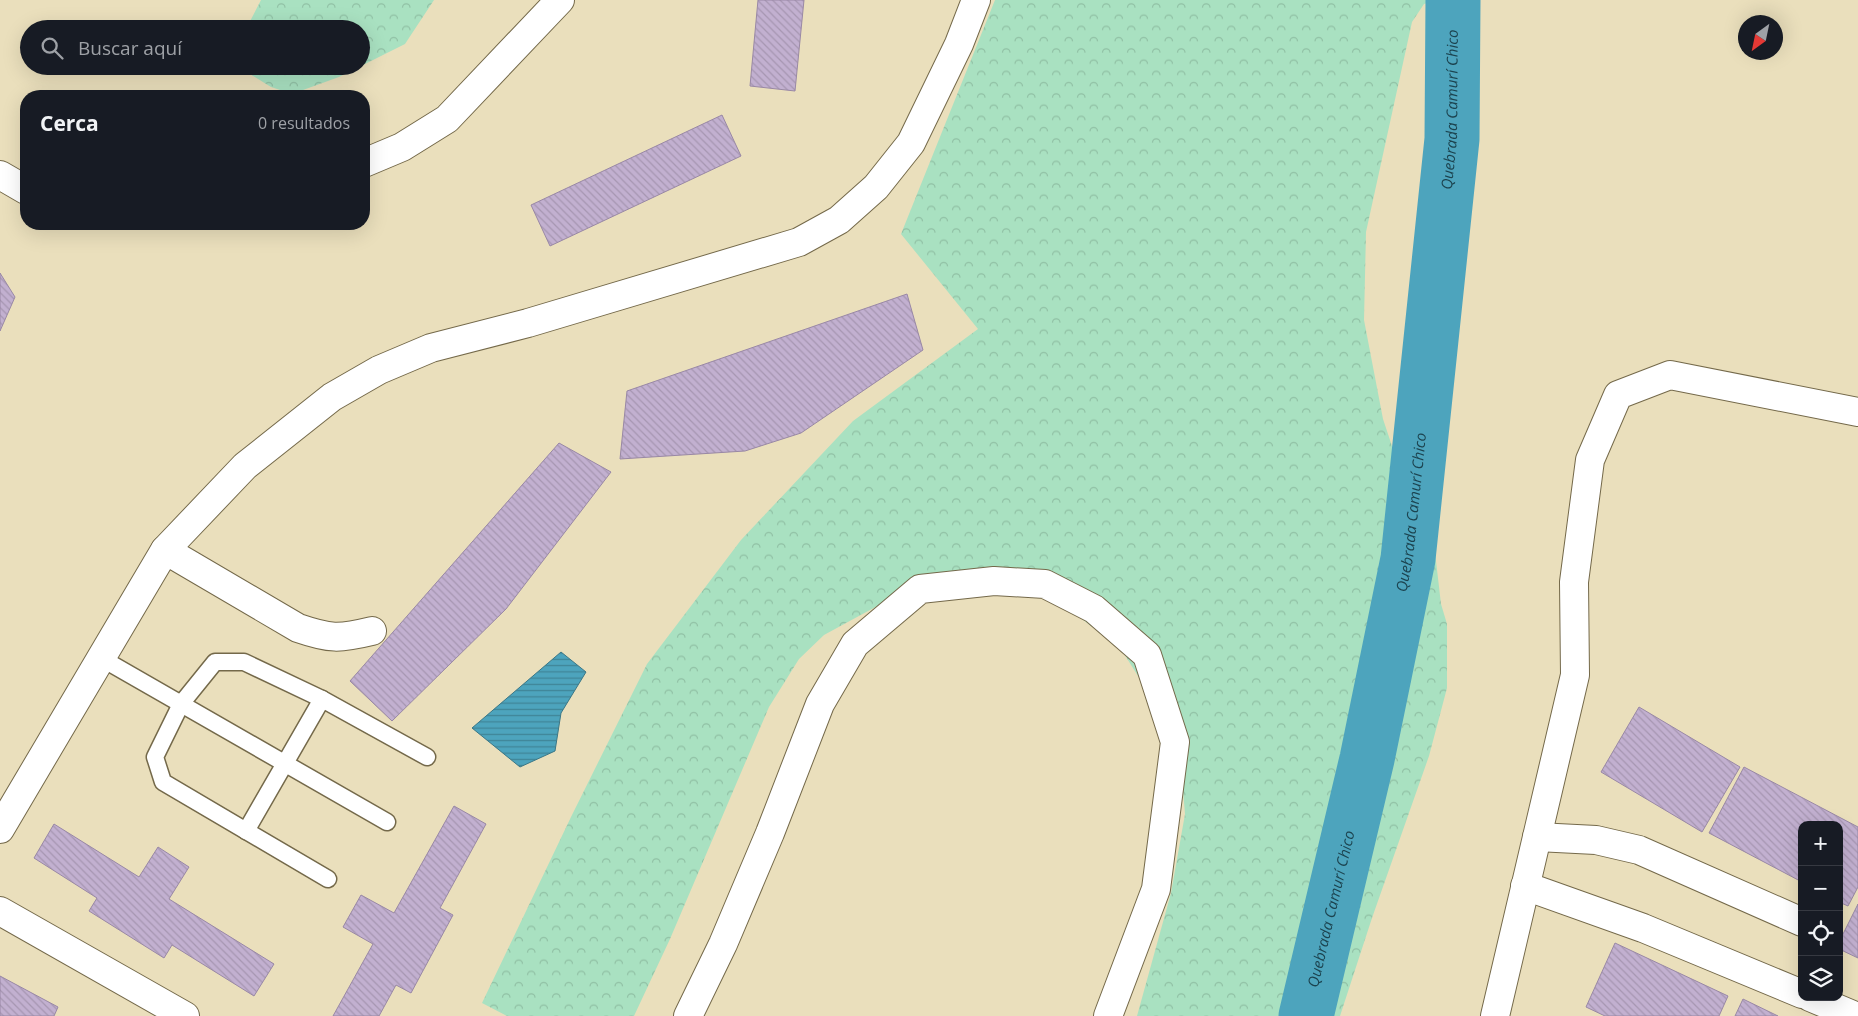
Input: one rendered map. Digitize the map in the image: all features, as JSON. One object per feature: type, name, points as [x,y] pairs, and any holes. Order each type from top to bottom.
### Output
[{"type":"street","points":[[370,160],[402,147],[447,119],[560,0]]},
{"type":"street","points":[[0,829],[164,550],[252,460],[332,397],[379,370],[431,348],[528,323],[798,242],[839,220],[876,187],[911,143],[959,44],[976,0]]},
{"type":"street","points":[[0,175],[20,187]]},
{"type":"street","points":[[1495,1016],[1575,675],[1574,582],[1590,460],[1618,396],[1670,375],[1858,412]]},
{"type":"street","points":[[164,550],[298,628],[320,636],[344,638],[372,631]]},
{"type":"street","points":[[688,1016],[727,936],[770,833],[820,704],[855,644],[920,589],[994,581],[1045,584],[1094,609],[1146,655],[1176,742],[1156,889],[1108,1016]]},
{"type":"street","points":[[1537,837],[1596,840],[1639,850],[1798,920]]},
{"type":"street","points":[[1525,886],[1643,928],[1798,992]]},
{"type":"street","points":[[0,911],[185,1016]]},
{"type":"street","points":[[1820,1001],[1856,1016]]},
{"type":"lane","points":[[100,658],[387,822]]},
{"type":"lane","points":[[328,879],[162,782],[155,757],[182,704],[214,662],[244,662],[322,699],[427,757]]},
{"type":"lane","points":[[246,831],[322,699]]},
{"type":"green space","points":[[261,0],[434,0],[405,44],[370,62],[370,20],[251,20]]},
{"type":"green space","points":[[995,0],[1438,0],[1424,4],[1412,22],[1366,232],[1364,320],[1383,419],[1399,474],[1408,496],[1421,510],[1433,535],[1441,604],[1447,624],[1447,688],[1429,756],[1340,1016],[1137,1016],[1171,893],[1185,814],[1179,741],[1121,649],[1039,586],[932,585],[881,604],[824,635],[799,659],[769,707],[670,939],[634,1016],[507,1016],[482,1003],[647,664],[741,540],[853,421],[978,329],[901,234]]},
{"type":"green space","points":[[252,75],[343,75],[303,90],[280,90],[271,87]]},
{"type":"water","points":[[561,652],[586,672],[561,713],[555,751],[520,767],[472,728]]},
{"type":"building","points":[[758,0],[804,0],[795,91],[750,86]]},
{"type":"building","points":[[722,115],[741,156],[550,246],[531,205]]},
{"type":"building","points":[[0,273],[15,297],[0,331]]},
{"type":"building","points":[[907,294],[923,350],[801,433],[745,451],[620,459],[627,391]]},
{"type":"building","points":[[559,443],[611,472],[506,609],[392,721],[350,681]]},
{"type":"building","points":[[1639,707],[1740,767],[1702,832],[1601,772]]},
{"type":"building","points":[[1744,767],[1858,827],[1858,887],[1848,906],[1843,904],[1843,821],[1798,821],[1798,880],[1709,833]]},
{"type":"building","points":[[454,806],[486,824],[440,908],[453,915],[411,993],[396,985],[379,1016],[333,1016],[373,944],[343,927],[361,895],[394,913]]},
{"type":"building","points":[[54,824],[139,877],[158,847],[189,867],[169,899],[274,964],[254,996],[172,945],[164,958],[89,911],[97,898],[34,858]]},
{"type":"building","points":[[1858,904],[1858,958],[1843,951],[1843,934]]},
{"type":"building","points":[[1615,943],[1728,996],[1719,1016],[1605,1016],[1586,1007]]},
{"type":"building","points":[[0,976],[58,1007],[54,1016],[0,1016]]},
{"type":"building","points":[[1743,999],[1778,1016],[1735,1016]]},
{"type":"waterway","name":"Quebrada Camurí Chico","points":[[1306,1016],[1367,759],[1408,559],[1452,139],[1453,0]]}]
